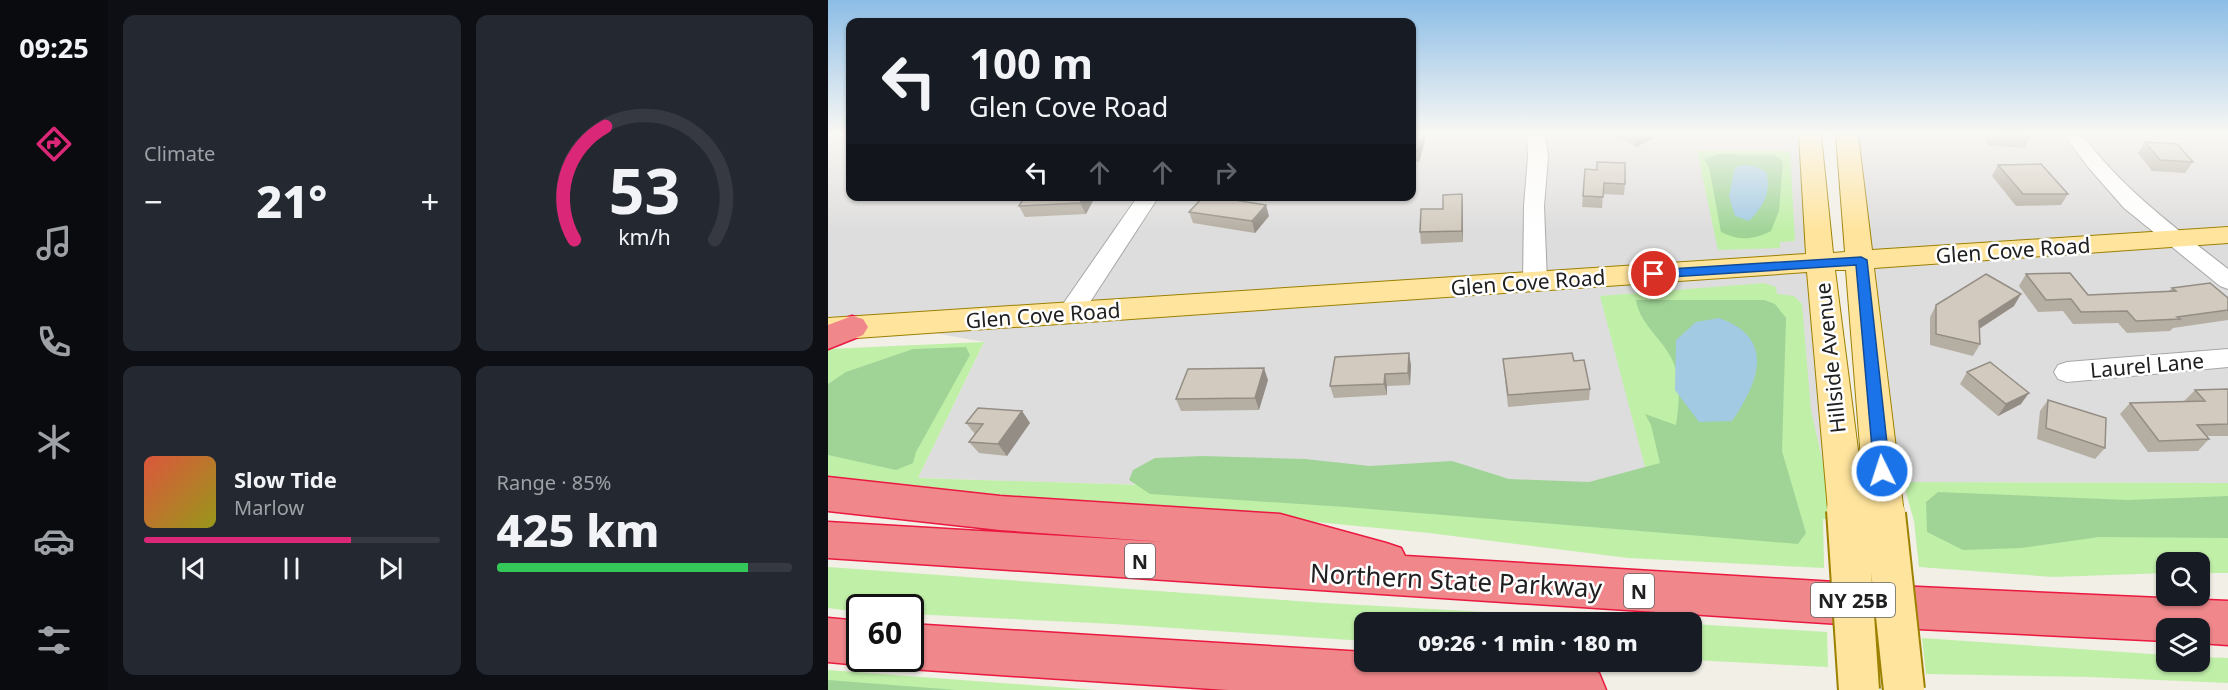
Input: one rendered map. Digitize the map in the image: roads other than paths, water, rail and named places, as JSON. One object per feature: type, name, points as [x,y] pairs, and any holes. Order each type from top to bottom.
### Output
[{"type":"highway","points":[[828,494],[1000,513],[1280,532],[1451,580]]},
{"type":"highway","name":"Northern State Parkway","points":[[828,540],[1451,580],[2228,623]]},
{"type":"highway","points":[[828,640],[846,642]]},
{"type":"highway","points":[[924,647],[1582,690]]},
{"type":"main road","name":"Hillside Avenue","points":[[1813,167],[1820,262],[1866,512],[1904,690]]},
{"type":"main road","name":"Hillside Avenue","points":[[1851,167],[1861,260],[1866,512],[1859,690]]},
{"type":"main road","name":"Glen Cove Road","points":[[836,331],[1070,313],[2228,235]]},
{"type":"street","points":[[1535,282],[1534,206],[1537,167]]},
{"type":"street","points":[[2098,167],[2110,182],[2172,239],[2205,260],[2228,281]]},
{"type":"street","points":[[1070,313],[1146,201]]},
{"type":"street","points":[[2172,239],[2181,252],[2228,294]]},
{"type":"street","name":"Laurel Lane","points":[[2067,372],[2228,358]]},
{"type":"water","points":[[1735,167],[1757,167],[1766,172],[1768,186],[1765,199],[1749,221],[1735,216],[1729,196]]},
{"type":"water","points":[[1719,318],[1737,327],[1749,337],[1755,349],[1757,362],[1755,377],[1742,406],[1732,421],[1699,422],[1675,390],[1676,340],[1696,322]]}]
